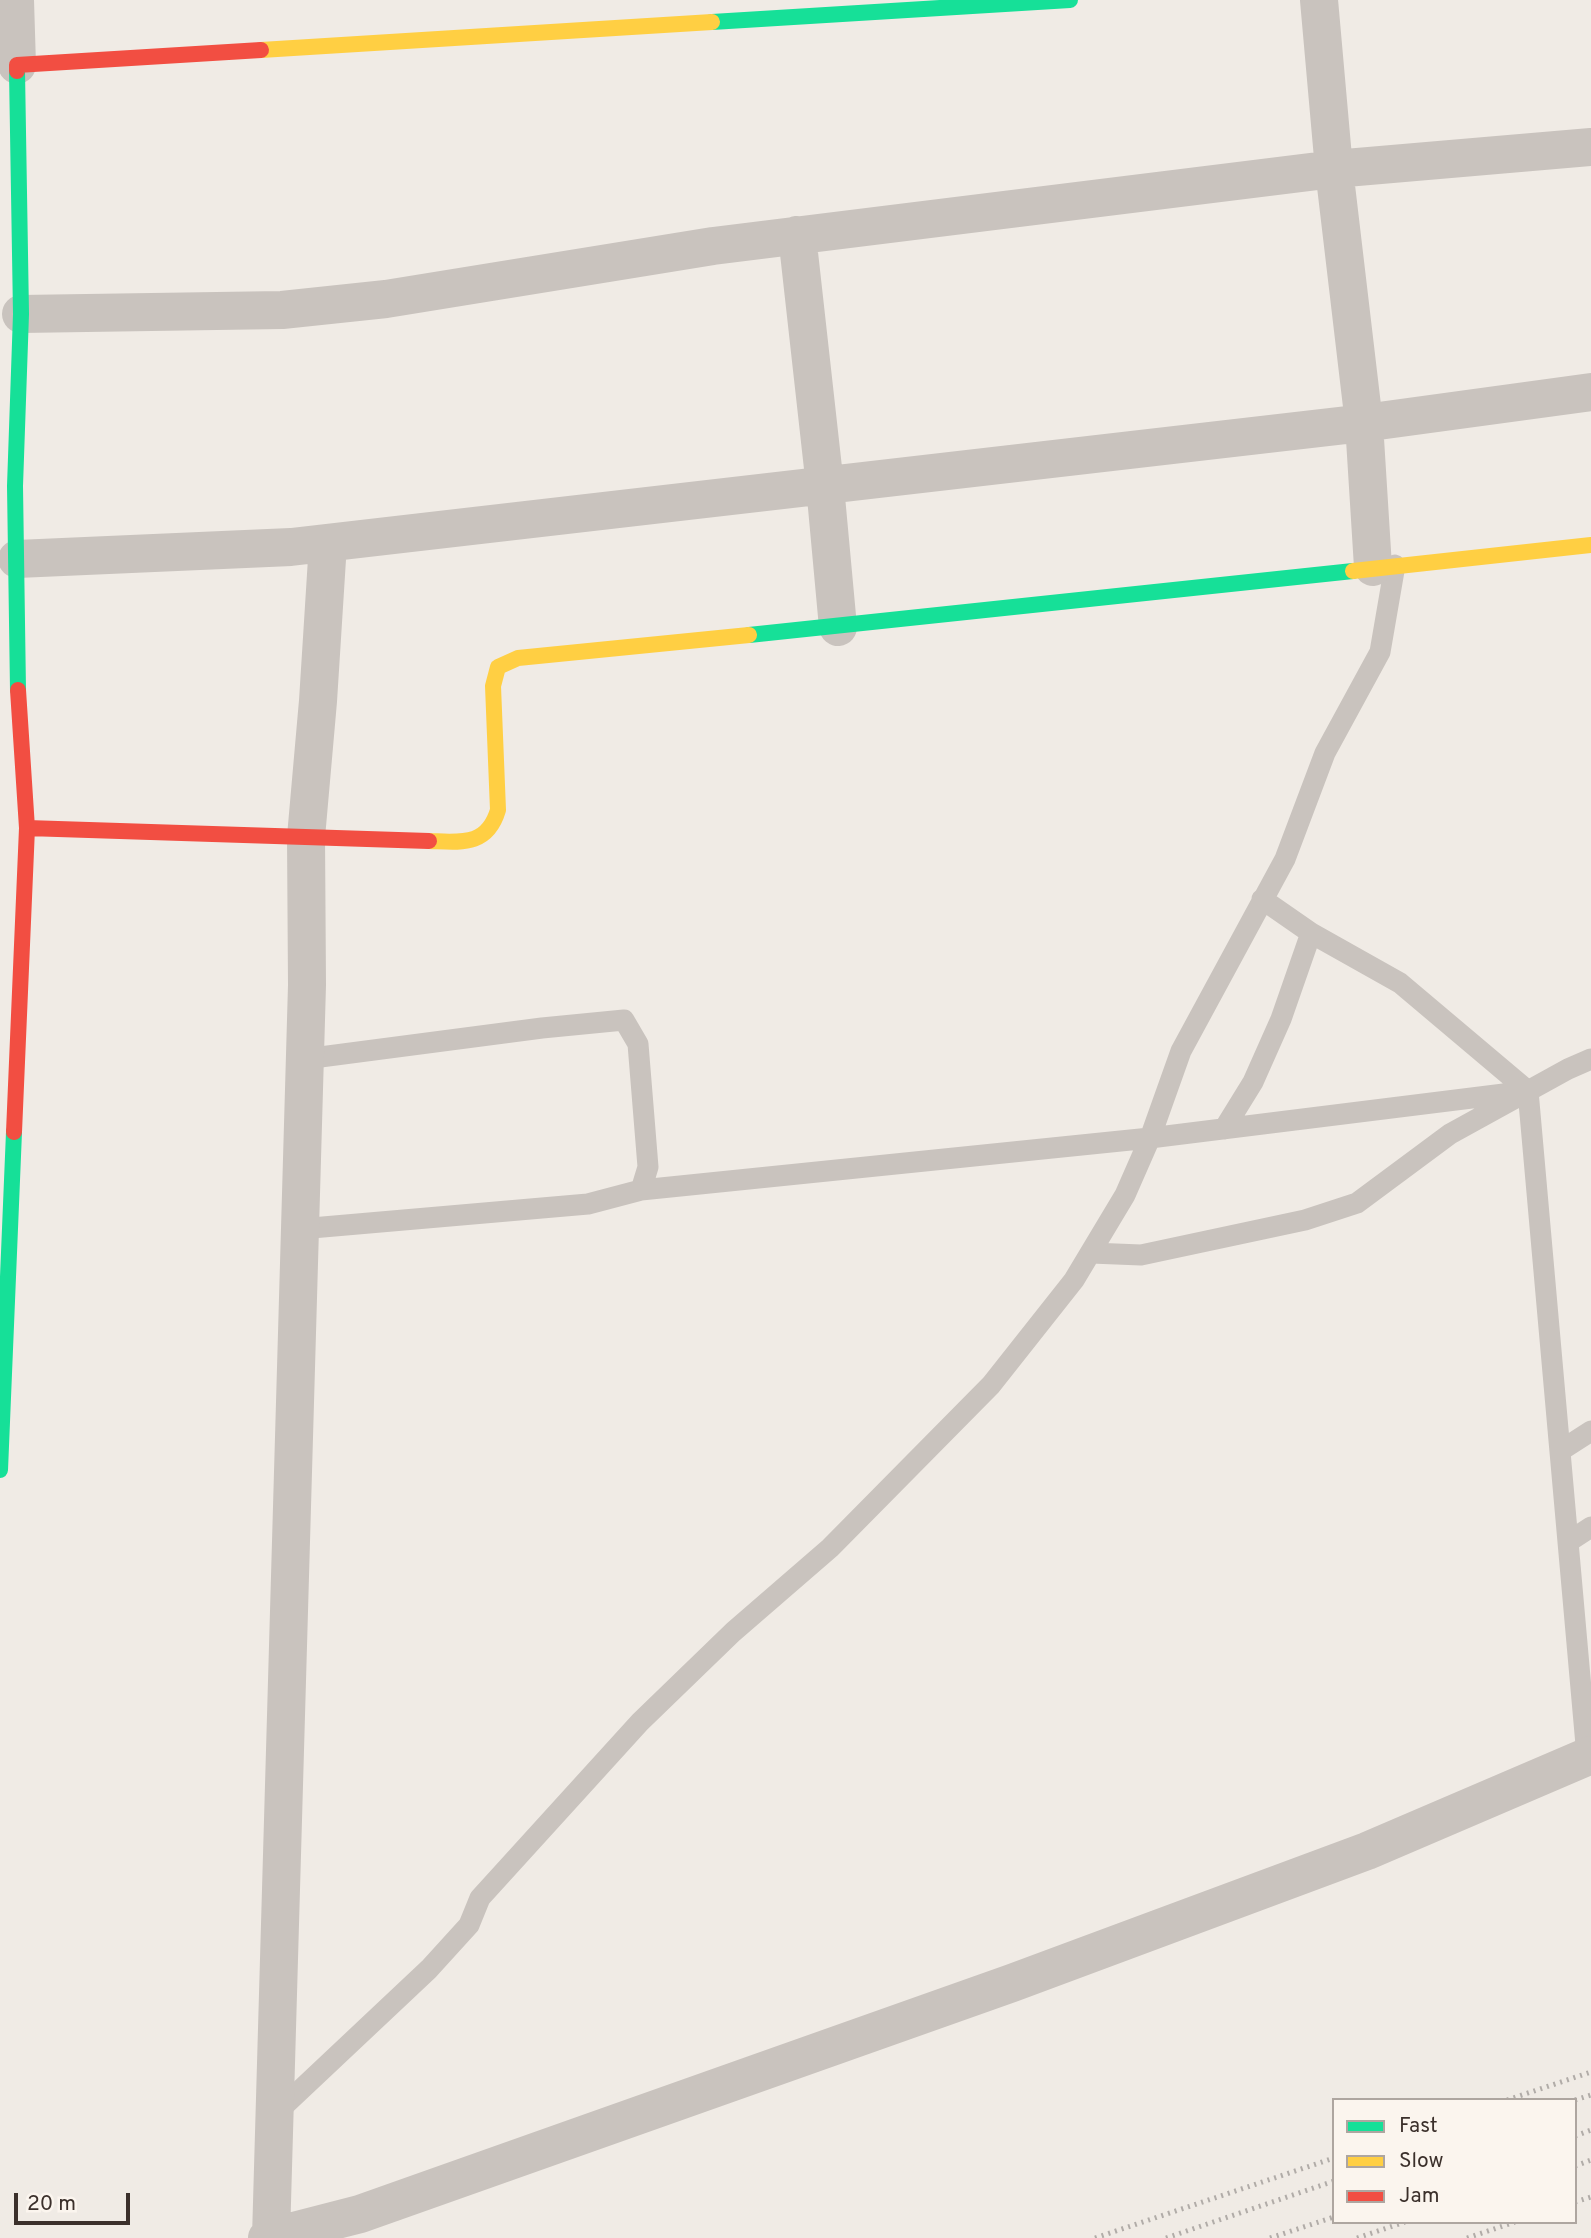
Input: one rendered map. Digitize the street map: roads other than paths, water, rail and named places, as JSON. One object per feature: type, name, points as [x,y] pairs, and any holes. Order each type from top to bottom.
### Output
[{"type":"street","points":[[17,65],[1070,0]]},
{"type":"street","points":[[1319,0],[1334,169],[1384,566]]},
{"type":"street","points":[[0,1470],[8,1105],[27,828],[9,716],[17,559],[7,487],[20,314],[10,242],[17,65],[10,2]]},
{"type":"street","points":[[20,314],[282,310],[386,299],[700,248],[1334,169],[1591,147]]},
{"type":"street","points":[[797,236],[838,627]]},
{"type":"street","points":[[17,559],[291,547],[1364,423],[1591,392]]},
{"type":"street","points":[[328,543],[306,837],[307,985],[275,2114],[269,2237],[360,2214],[1012,1983],[1367,1851],[1589,1755]]},
{"type":"street","points":[[27,828],[467,842],[482,836],[494,825],[498,810],[494,687],[498,667],[518,658],[838,627],[1591,545]]},
{"type":"lane","points":[[275,2114],[429,1969],[469,1925],[480,1898],[640,1722],[733,1632],[830,1548],[991,1385],[1074,1280],[1125,1195],[1150,1138],[1181,1051],[1285,859],[1325,753],[1380,652],[1384,566]]},
{"type":"lane","points":[[1262,900],[1311,933],[1400,983],[1528,1091],[1589,1755]]},
{"type":"lane","points":[[1223,1129],[1253,1082],[1281,1019],[1311,933]]},
{"type":"lane","points":[[305,1059],[624,1020],[638,1044],[648,1167],[641,1190]]},
{"type":"lane","points":[[1091,1253],[1141,1255],[1305,1220],[1357,1203],[1450,1134],[1591,1059]]},
{"type":"lane","points":[[300,1230],[588,1205],[641,1190],[1150,1138],[1528,1091]]},
{"type":"lane","points":[[1560,1451],[1591,1431]]},
{"type":"lane","points":[[1568,1542],[1591,1527]]},
{"type":"railway","points":[[1513,2098],[1591,2072]]},
{"type":"railway","points":[[1577,2099],[1591,2095]]},
{"type":"railway","points":[[1577,2135],[1591,2130]]},
{"type":"railway","points":[[1095,2238],[1332,2159]]},
{"type":"railway","points":[[1577,2165],[1591,2160]]},
{"type":"railway","points":[[1166,2238],[1332,2182]]},
{"type":"railway","points":[[1577,2201],[1591,2197]]},
{"type":"railway","points":[[1270,2238],[1332,2218]]},
{"type":"railway","points":[[1357,2238],[1399,2224]]},
{"type":"railway","points":[[1467,2238],[1509,2224]]}]
